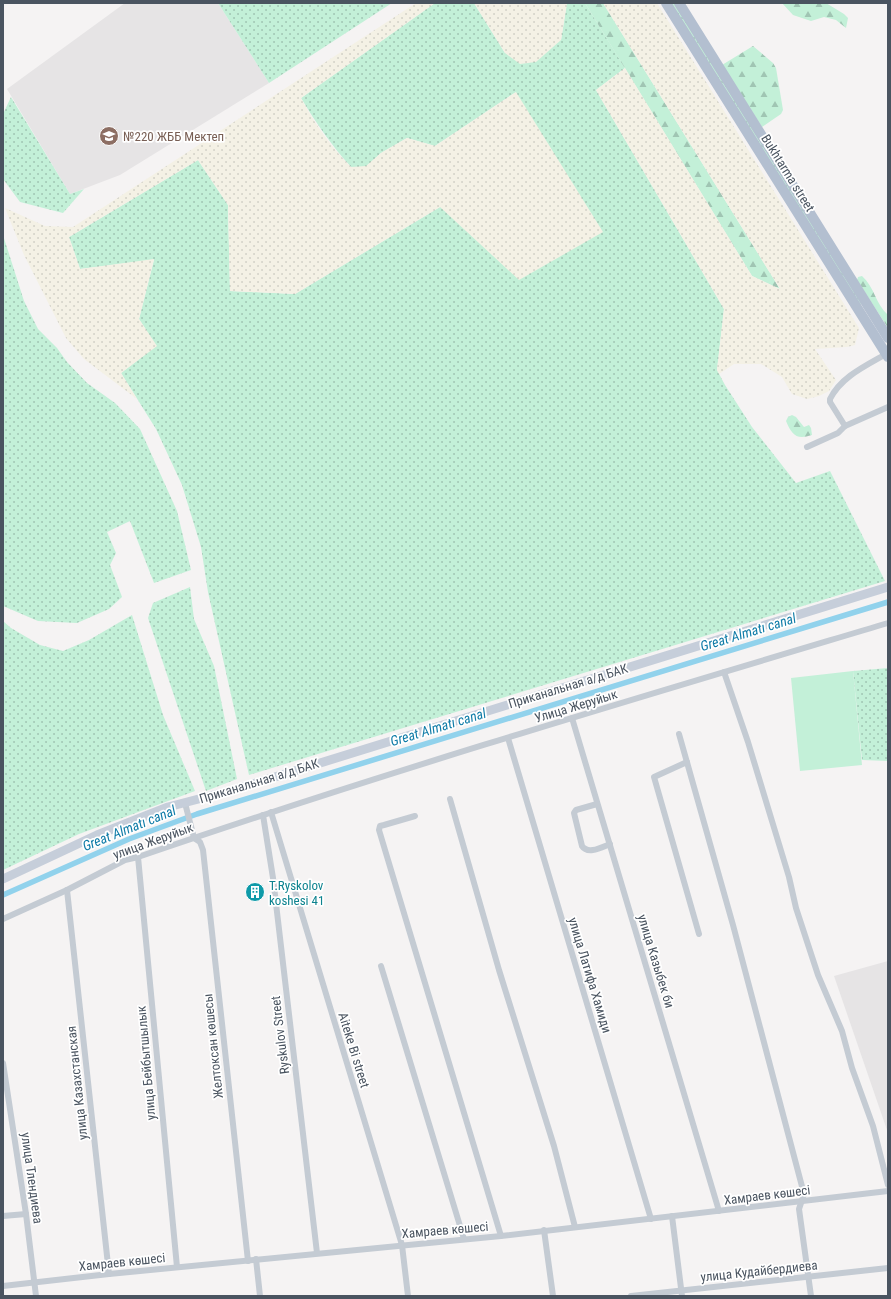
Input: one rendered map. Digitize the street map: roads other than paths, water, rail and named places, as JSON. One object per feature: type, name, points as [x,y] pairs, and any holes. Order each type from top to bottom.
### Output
[{"type":"main road","name":"Bukhtarma street","points":[[666,3],[863,308],[888,338]]},
{"type":"main road","name":"Bukhtarma street","points":[[679,3],[863,308],[887,355]]},
{"type":"street","points":[[844,426],[830,402],[832,394],[841,383],[854,372],[887,355]]},
{"type":"street","points":[[807,447],[838,433],[844,426],[888,407]]},
{"type":"street","name":"Приканальная а/д БАК","points":[[3,879],[97,835],[168,808],[441,726],[888,587]]},
{"type":"street","name":"Улица Жеруйык","points":[[271,812],[572,718],[888,622]]},
{"type":"street","points":[[724,672],[748,742],[796,908],[818,975],[842,1031],[852,1068],[873,1126],[888,1185]]},
{"type":"street","name":"улица Казыбек би","points":[[572,718],[719,1211]]},
{"type":"street","points":[[679,734],[733,925],[804,1194],[799,1209],[811,1296]]},
{"type":"street","name":"улица Латифа Хамиди","points":[[508,738],[651,1219]]},
{"type":"street","points":[[687,762],[655,776],[654,778],[699,934]]},
{"type":"street","points":[[450,799],[499,970],[554,1146],[576,1227]]},
{"type":"street","name":"Желтоксан көшесы","points":[[185,803],[193,835],[200,842],[203,850],[248,1261]]},
{"type":"street","points":[[597,804],[576,810],[574,813],[582,846],[584,850],[588,851],[610,844]]},
{"type":"street","name":"улица Жеруйык","points":[[3,920],[67,890],[125,860],[138,857],[193,835],[271,812]]},
{"type":"street","name":"Aiteke Bi street","points":[[271,812],[402,1245],[408,1296]]},
{"type":"street","name":"Ryskulov Street","points":[[263,814],[275,892],[317,1253]]},
{"type":"street","points":[[415,816],[380,826],[380,830],[501,1236]]},
{"type":"street","name":"улица Бейбытшылык","points":[[138,857],[177,1267]]},
{"type":"street","name":"улица Казахстанская","points":[[67,890],[109,1274]]},
{"type":"street","points":[[381,966],[464,1239]]},
{"type":"street","name":"улица Тлендиева","points":[[3,1063],[26,1214],[36,1296]]},
{"type":"street","name":"Хамраев көшесі","points":[[3,1286],[177,1267],[501,1236],[888,1191]]},
{"type":"street","points":[[3,1216],[26,1214]]},
{"type":"street","points":[[672,1216],[682,1293]]},
{"type":"street","points":[[544,1230],[553,1296]]},
{"type":"street","points":[[256,1260],[260,1296]]},
{"type":"street","name":"улица Кудайбердиева","points":[[631,1296],[682,1293],[888,1268]]},
{"type":"waterway","name":"Great Almatı canal","points":[[3,895],[129,839],[197,814],[888,602]]},
{"type":"place","name":"№220 ЖББ Мектеп","points":[[109,136]]},
{"type":"place","name":"T.Ryskolov koshesi 41","points":[[255,892]]}]
